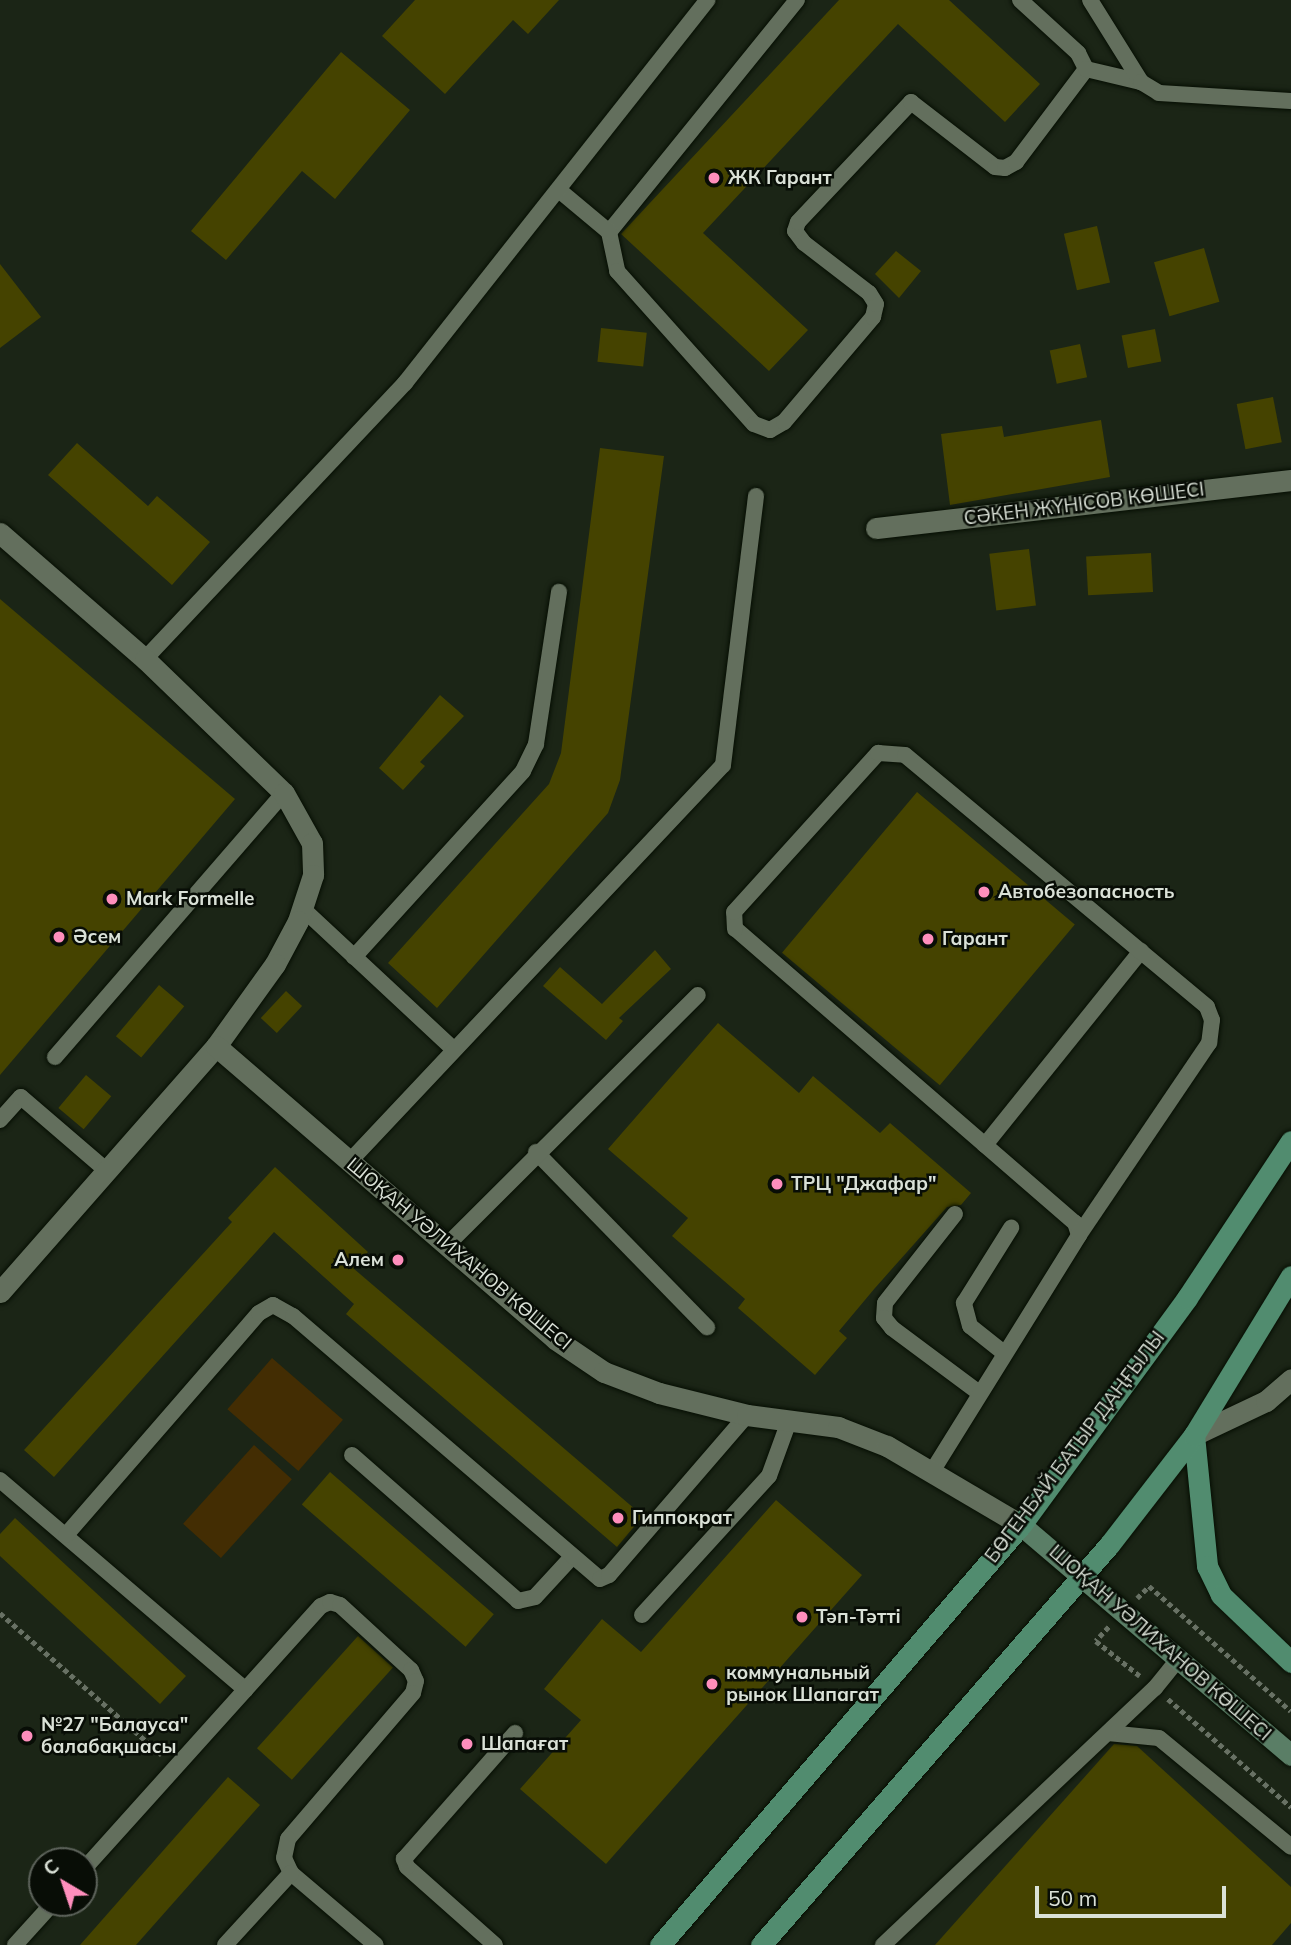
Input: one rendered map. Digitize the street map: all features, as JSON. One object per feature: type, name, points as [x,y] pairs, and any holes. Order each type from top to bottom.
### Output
[{"type":"main road","name":"БӨГЕНБАЙ БАТЫР ДАҢҒЫЛЫ","points":[[660,1945],[1021,1525],[1187,1298],[1291,1141]]},
{"type":"main road","points":[[761,1945],[1081,1576],[1194,1435],[1291,1276]]},
{"type":"main road","points":[[1194,1435],[1207,1566],[1221,1595],[1291,1662]]},
{"type":"main road","name":"ШОҚАН УӘЛИХАНОВ КӨШЕСІ","points":[[1021,1525],[1291,1755]]},
{"type":"street","name":"СӘКЕН ЖҮНІСОВ КӨШЕСІ","points":[[876,528],[1291,480]]},
{"type":"street","points":[[0,533],[145,659],[284,793],[312,844],[313,875],[302,908],[275,964],[216,1046],[0,1292]]},
{"type":"street","name":"ШОҚАН УӘЛИХАНОВ КӨШЕСІ","points":[[216,1046],[555,1339],[604,1372],[659,1393],[747,1415],[838,1427],[933,1470],[1021,1525]]},
{"type":"street","points":[[1194,1435],[1266,1401],[1291,1379]]},
{"type":"lane","points":[[145,659],[405,383],[560,191],[708,0]]},
{"type":"lane","points":[[609,232],[797,0]]},
{"type":"lane","points":[[1020,0],[1078,53],[1086,69]]},
{"type":"lane","points":[[1090,0],[1141,82]]},
{"type":"lane","points":[[560,191],[609,232],[617,271],[754,424],[770,430],[802,401],[873,317],[876,304],[869,293],[804,243],[795,231],[798,222],[911,102],[995,167],[1005,168],[1025,151],[1086,69]]},
{"type":"lane","points":[[1086,69],[1141,82],[1159,93],[1291,101]]},
{"type":"lane","points":[[350,1161],[723,765],[756,496]]},
{"type":"lane","points":[[354,957],[523,771],[536,744],[541,720],[559,592]]},
{"type":"lane","points":[[933,1470],[978,1392],[1079,1235],[1209,1043],[1212,1031],[1208,1007],[905,755],[892,752],[868,759],[734,912],[736,929],[1075,1223],[1079,1235]]},
{"type":"lane","points":[[55,1057],[284,793]]},
{"type":"lane","points":[[302,908],[453,1049]]},
{"type":"lane","points":[[985,1145],[1141,951]]},
{"type":"lane","points":[[447,1245],[536,1152],[698,995]]},
{"type":"lane","points":[[0,1120],[21,1097],[107,1171]]},
{"type":"lane","points":[[536,1152],[707,1327]]},
{"type":"lane","points":[[955,1214],[885,1304],[884,1318],[892,1328],[978,1392]]},
{"type":"lane","points":[[1003,1353],[970,1326],[964,1303],[1011,1228]]},
{"type":"lane","points":[[66,1535],[259,1313],[273,1305],[293,1316],[571,1558],[600,1579],[609,1575],[747,1415]]},
{"type":"lane","points":[[642,1615],[769,1476],[789,1421]]},
{"type":"lane","points":[[352,1455],[518,1601],[535,1597],[571,1558]]},
{"type":"lane","points":[[0,1480],[246,1690]]},
{"type":"lane","points":[[98,1853],[330,1602],[340,1605],[411,1670],[416,1681],[413,1693],[288,1839],[284,1857],[291,1873],[376,1945]]},
{"type":"lane","points":[[883,1945],[1108,1733],[1178,1660]]},
{"type":"lane","points":[[495,1945],[407,1867],[404,1859],[515,1733]]},
{"type":"lane","points":[[1108,1733],[1159,1738],[1291,1847]]},
{"type":"lane","points":[[225,1945],[291,1873]]},
{"type":"lane","points":[[15,1945],[40,1917]]},
{"type":"path","points":[[0,1613],[176,1767]]},
{"type":"shaded area","points":[[272,1358],[343,1420],[298,1471],[227,1409]]},
{"type":"shaded area","points":[[254,1445],[292,1479],[221,1558],[183,1524]]},
{"type":"building","points":[[415,0],[559,0],[528,34],[513,20],[445,94],[382,36]]},
{"type":"building","name":"ЖК Гарант","points":[[839,0],[949,0],[1040,84],[1005,122],[898,24],[703,233],[808,330],[769,371],[621,234]]},
{"type":"building","points":[[341,52],[410,110],[335,199],[302,171],[226,260],[191,231]]},
{"type":"building","points":[[1097,226],[1110,283],[1077,290],[1064,234]]},
{"type":"building","points":[[1204,248],[1219,302],[1169,316],[1154,262]]},
{"type":"building","points":[[896,251],[921,271],[899,298],[875,274]]},
{"type":"building","points":[[0,264],[41,317],[0,348]]},
{"type":"building","points":[[601,328],[647,333],[643,367],[597,362]]},
{"type":"building","points":[[1155,329],[1161,361],[1128,368],[1122,335]]},
{"type":"building","points":[[1080,344],[1087,377],[1057,384],[1050,350]]},
{"type":"building","points":[[1273,397],[1282,442],[1245,449],[1237,404]]},
{"type":"building","points":[[1101,420],[1110,477],[950,505],[941,434],[1002,426],[1004,437]]},
{"type":"building","points":[[77,443],[148,506],[157,496],[210,542],[172,585],[48,475]]},
{"type":"building","points":[[600,448],[664,456],[620,780],[608,813],[437,1008],[388,963],[549,784],[561,753]]},
{"type":"building","points":[[1029,549],[1036,606],[996,610],[989,554]]},
{"type":"building","points":[[1151,553],[1153,592],[1088,595],[1086,556]]},
{"type":"building","name":"Әсем","points":[[0,599],[235,799],[0,1075]]},
{"type":"building","points":[[440,695],[464,716],[420,762],[425,766],[403,790],[379,768]]},
{"type":"building","name":"Гарант","points":[[917,792],[1075,924],[940,1085],[782,953]]},
{"type":"building","points":[[655,950],[671,969],[619,1018],[623,1021],[606,1040],[543,986],[560,967],[602,1004]]},
{"type":"building","points":[[159,985],[184,1006],[141,1058],[116,1036]]},
{"type":"building","points":[[286,991],[302,1006],[277,1033],[261,1018]]},
{"type":"building","points":[[718,1023],[799,1093],[813,1076],[880,1133],[890,1123],[971,1193],[961,1205],[947,1207],[875,1288],[839,1331],[847,1338],[815,1375],[738,1308],[745,1299],[672,1236],[688,1218],[608,1149]]},
{"type":"building","points":[[86,1075],[111,1096],[84,1129],[58,1108]]},
{"type":"building","points":[[275,1167],[368,1252],[353,1268],[643,1516],[617,1547],[346,1314],[354,1304],[274,1232],[54,1477],[24,1450],[232,1222],[228,1218]]},
{"type":"building","points":[[330,1472],[494,1614],[466,1647],[302,1504]]},
{"type":"building","points":[[776,1500],[862,1575],[606,1864],[520,1789],[581,1720],[544,1689],[602,1619],[641,1652]]},
{"type":"building","points":[[15,1518],[186,1676],[160,1704],[0,1556],[0,1534]]},
{"type":"building","points":[[358,1636],[393,1667],[292,1780],[257,1748]]},
{"type":"building","points":[[1114,1744],[1137,1746],[1291,1887],[1291,1923],[1272,1945],[935,1945]]},
{"type":"building","points":[[228,1777],[260,1805],[136,1945],[80,1945]]},
{"type":"place","name":"ЖК Гарант","points":[[714,178]]},
{"type":"place","name":"Автобезопасность","points":[[984,892]]},
{"type":"place","name":"Mark Formelle","points":[[112,899]]},
{"type":"place","name":"Әсем","points":[[59,937]]},
{"type":"place","name":"Гарант","points":[[928,939]]},
{"type":"place","name":"ТРЦ \"Джафар\"","points":[[777,1184]]},
{"type":"place","name":"Алем","points":[[398,1260]]},
{"type":"place","name":"Гиппократ","points":[[618,1518]]},
{"type":"place","name":"Тәп-Тәтті","points":[[802,1617]]},
{"type":"place","name":"коммунальный рынок Шапагат","points":[[712,1684]]},
{"type":"place","name":"№27 \"Балауса\" балабақшасы","points":[[27,1736]]},
{"type":"place","name":"Шапағат","points":[[467,1744]]}]
